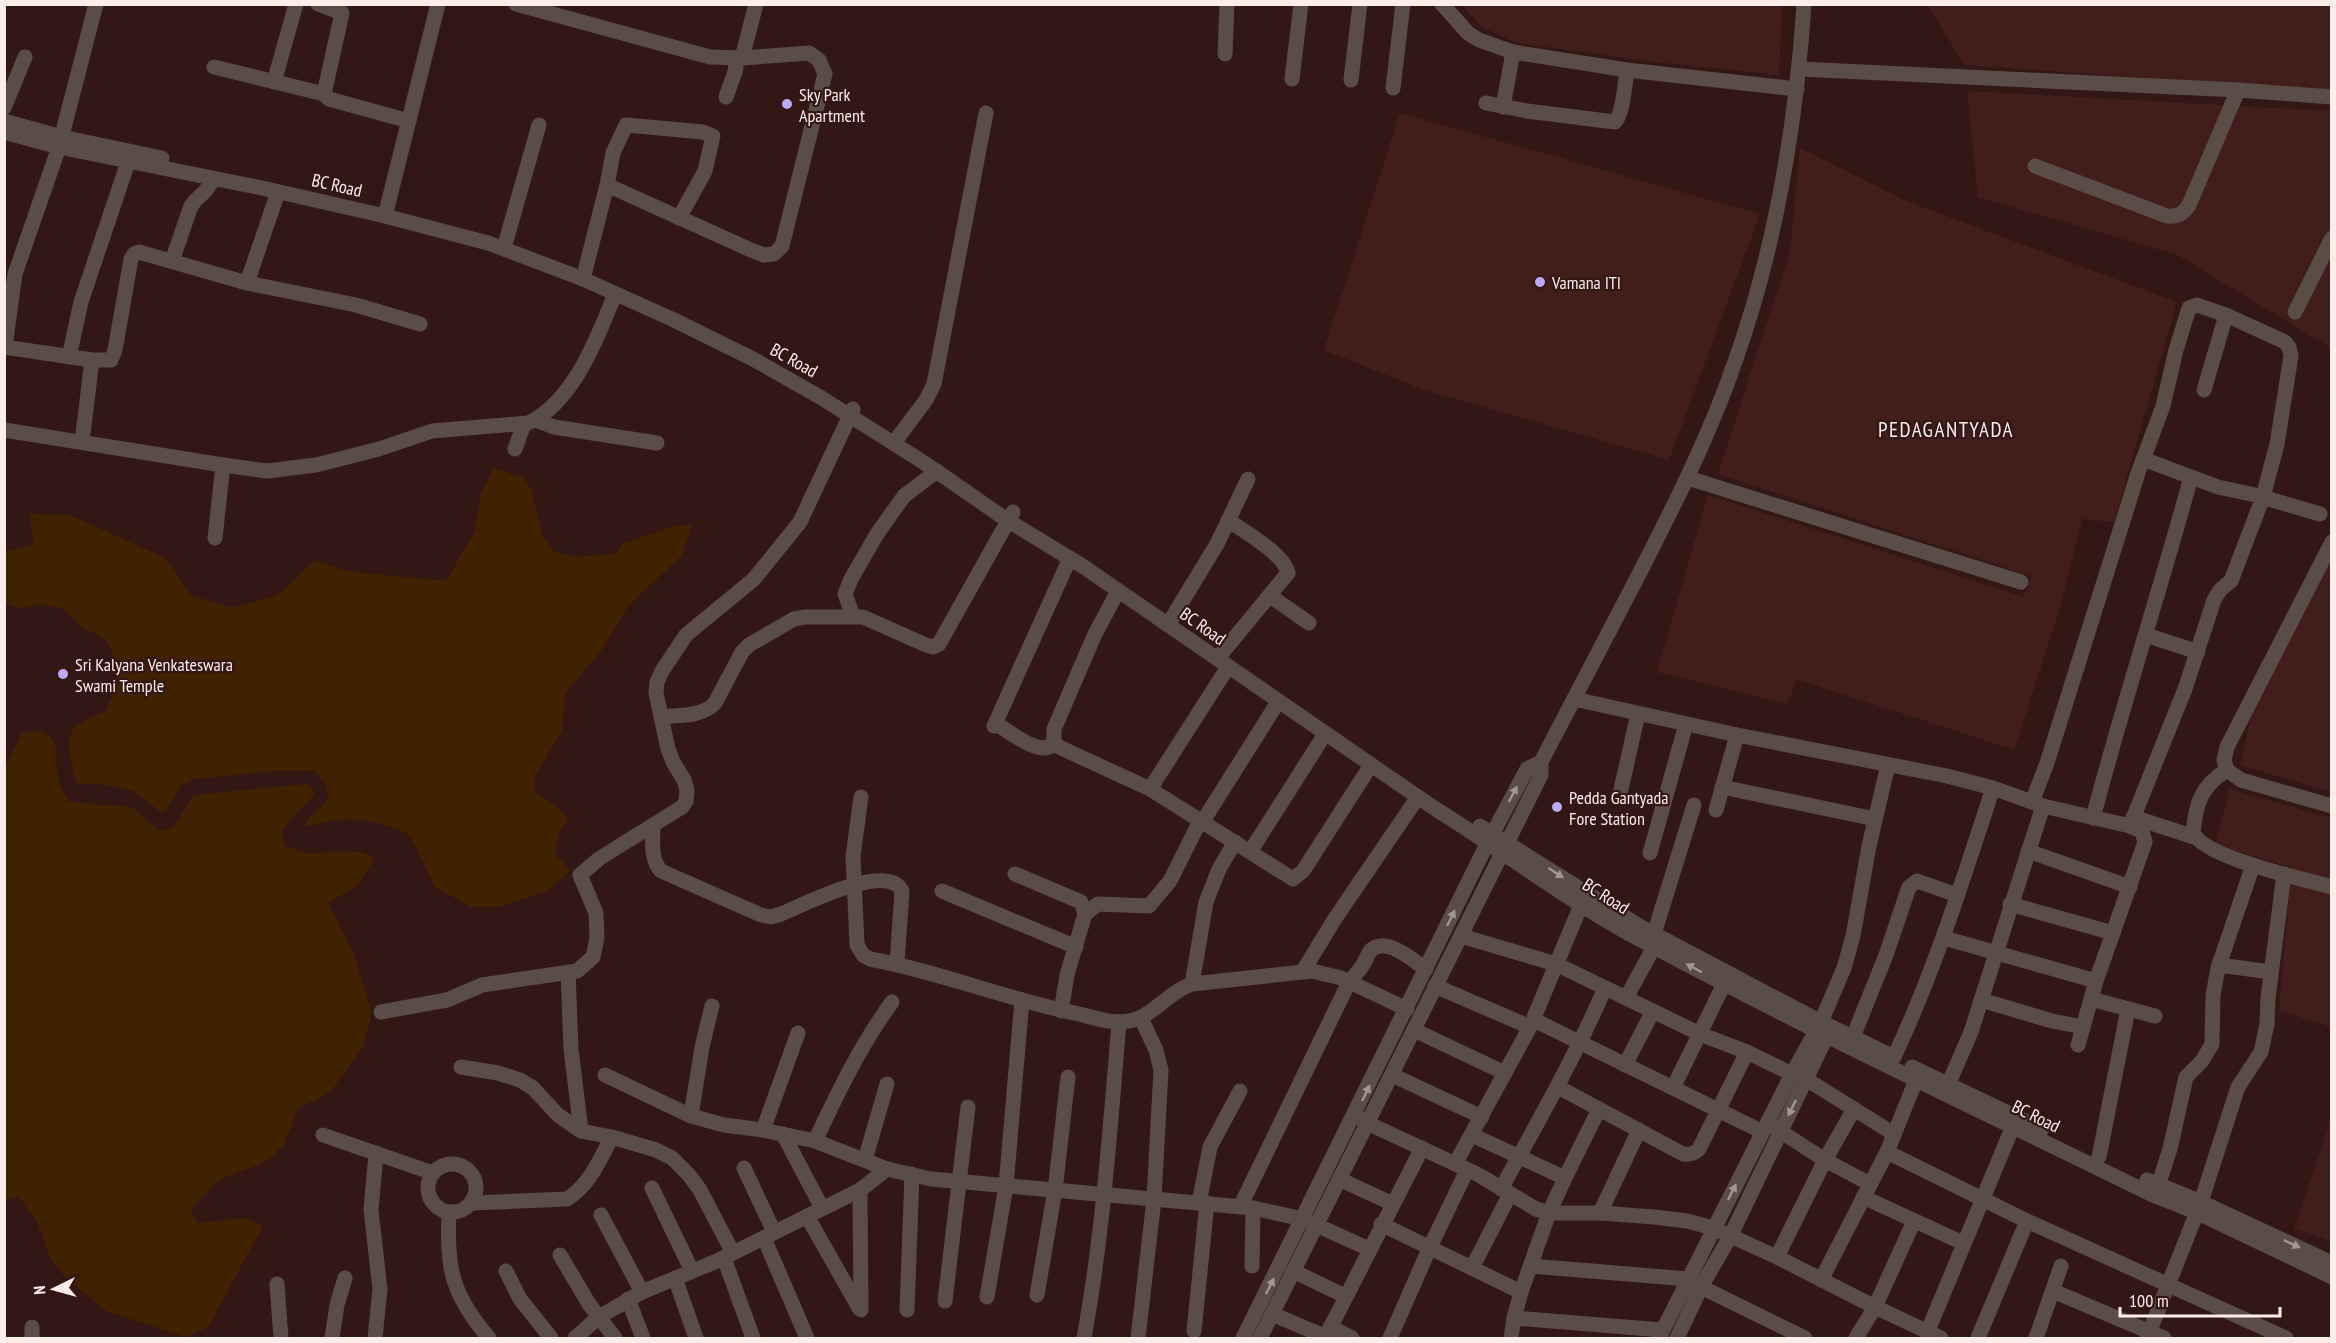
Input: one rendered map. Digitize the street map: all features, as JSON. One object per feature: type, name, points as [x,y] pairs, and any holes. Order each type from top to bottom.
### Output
[{"type":"street","points":[[96,4],[61,142],[15,274],[5,347],[92,360],[105,361],[114,356],[131,259],[134,254],[144,253],[246,283],[356,305],[420,324]]},
{"type":"street","points":[[274,82],[296,4]]},
{"type":"street","points":[[318,4],[342,9],[324,94]]},
{"type":"street","points":[[386,212],[438,4]]},
{"type":"street","points":[[516,4],[711,57],[742,58],[809,53],[819,60],[825,74],[782,246],[774,254],[764,255],[607,185]]},
{"type":"street","points":[[742,58],[756,4]]},
{"type":"street","points":[[1225,54],[1227,4]]},
{"type":"street","points":[[1292,80],[1301,4]]},
{"type":"street","points":[[1351,80],[1360,4]]},
{"type":"street","points":[[1393,88],[1403,4]]},
{"type":"street","points":[[1442,4],[1468,33],[1479,40],[1513,52],[1627,70],[1797,89]]},
{"type":"street","points":[[1243,1338],[1310,1222],[1361,1119],[1392,1075],[1541,774],[1540,762],[1688,478],[1740,348],[1778,209],[1800,69],[1804,4]]},
{"type":"street","points":[[1503,107],[1513,52]]},
{"type":"street","points":[[4,108],[25,57]]},
{"type":"street","points":[[726,97],[736,69],[735,61],[742,58]]},
{"type":"street","points":[[214,67],[324,94],[329,99],[409,121]]},
{"type":"street","points":[[1800,69],[2238,90],[2331,97]]},
{"type":"street","points":[[1486,103],[1614,122],[1620,110],[1627,70]]},
{"type":"street","points":[[2035,166],[2167,216],[2176,217],[2183,213],[2189,205],[2238,90]]},
{"type":"street","points":[[899,436],[926,400],[934,384],[986,113]]},
{"type":"street","name":"BC Road","points":[[4,121],[61,142],[128,162],[278,192],[448,222],[506,241],[585,276],[615,294],[674,320],[928,453],[1010,516],[1070,558],[1124,592],[1172,618],[1278,702],[1418,797],[1505,846],[1581,905],[1654,940],[1724,984],[1812,1029],[1823,1029],[1916,1080],[1946,1089],[2013,1126],[2153,1195],[2198,1207],[2331,1277]]},
{"type":"street","points":[[506,241],[539,125]]},
{"type":"street","points":[[585,276],[613,153],[626,125],[703,132],[713,136],[705,171],[679,218]]},
{"type":"street","name":"BC Road","points":[[4,132],[61,142],[386,212],[488,243],[677,311],[825,390],[851,412],[937,471],[1010,516],[1490,837]]},
{"type":"street","points":[[69,357],[81,302],[128,162]]},
{"type":"street","points":[[172,261],[191,206],[209,189],[213,179]]},
{"type":"street","points":[[246,283],[278,192]]},
{"type":"street","points":[[2295,312],[2331,238]]},
{"type":"street","points":[[515,449],[530,422],[552,406],[580,372],[597,339],[615,294]]},
{"type":"street","points":[[1946,1089],[1968,1041],[2028,851],[2047,763],[2143,459],[2163,406],[2175,350],[2189,308],[2197,305],[2226,315],[2285,342],[2291,356],[2277,444],[2263,497],[2231,581],[2228,586],[2220,590],[2214,600],[2173,720],[2131,822]]},
{"type":"street","points":[[2204,390],[2226,315]]},
{"type":"street","points":[[82,442],[92,360]]},
{"type":"street","points":[[381,1012],[447,1000],[482,985],[577,971],[593,957],[597,938],[596,913],[580,875],[600,858],[682,807],[686,801],[687,790],[668,749],[656,693],[657,682],[662,671],[686,635],[754,579],[792,534],[800,522],[851,412]]},
{"type":"street","points":[[4,430],[267,471],[316,465],[379,449],[432,431],[530,422],[657,443]]},
{"type":"street","points":[[2143,459],[2218,487],[2263,497],[2320,514]]},
{"type":"street","points":[[215,538],[223,465]]},
{"type":"street","points":[[853,616],[845,594],[850,579],[877,534],[904,496],[937,471]]},
{"type":"street","points":[[2093,818],[2113,741],[2191,477]]},
{"type":"street","points":[[1688,478],[2020,582]]},
{"type":"street","points":[[1172,618],[1217,544],[1248,479]]},
{"type":"street","points":[[661,717],[710,709],[742,652],[749,645],[794,619],[853,616],[872,620],[926,645],[933,647],[939,644],[1010,516]]},
{"type":"street","points":[[1150,789],[1225,660],[1288,573],[1287,566],[1280,557],[1228,520]]},
{"type":"street","points":[[2331,542],[2227,747],[2224,760],[2227,770],[2241,780],[2331,806]]},
{"type":"street","points":[[1070,558],[995,725],[1037,748],[1051,747],[1054,742],[1054,729],[1100,623],[1124,592]]},
{"type":"street","points":[[1270,596],[1309,623]]},
{"type":"street","points":[[2146,635],[2198,652]]},
{"type":"street","points":[[1574,699],[1993,788],[2038,804],[2093,818],[2131,822],[2194,837],[2211,850],[2253,865],[2331,887]]},
{"type":"street","points":[[1085,914],[1098,904],[1149,906],[1170,881],[1200,821],[1203,821],[1278,702]]},
{"type":"street","points":[[1619,798],[1638,714]]},
{"type":"street","points":[[1650,853],[1686,724]]},
{"type":"street","points":[[1250,852],[1325,734]]},
{"type":"street","points":[[1716,810],[1737,735]]},
{"type":"street","points":[[1054,742],[1059,747],[1150,789],[1289,878],[1298,877],[1371,765]]},
{"type":"street","points":[[1260,1338],[1293,1271],[1310,1222],[1339,1179],[1361,1119],[1407,1009],[1490,837],[1527,769],[1540,762]]},
{"type":"street","points":[[1684,1336],[1695,1283],[1713,1228],[1765,1127],[1799,1076],[1823,1029],[1853,936],[1875,819],[1888,765]]},
{"type":"street","points":[[2194,837],[2194,822],[2199,799],[2214,778],[2227,770]]},
{"type":"street","points":[[1722,787],[1875,819]]},
{"type":"street","points":[[1894,1057],[1917,1008],[1944,938],[1993,788]]},
{"type":"street","points":[[861,797],[854,856],[854,885],[859,951],[870,959],[923,969],[1061,1011],[1119,1023],[1141,1018],[1183,987],[1192,984],[1303,971],[1324,973],[1407,1009]]},
{"type":"street","points":[[1303,971],[1336,917],[1418,797]]},
{"type":"street","points":[[1626,998],[1654,940],[1694,805]]},
{"type":"street","points":[[2078,1045],[2096,981],[2145,842],[2142,831],[2131,822]]},
{"type":"street","points":[[653,825],[653,854],[656,865],[661,871],[761,915],[771,917],[781,915],[854,885],[877,879],[894,882],[902,891],[897,964]]},
{"type":"street","points":[[1192,984],[1206,902],[1219,869],[1235,842]]},
{"type":"street","points":[[1505,846],[1641,927],[1654,940],[1823,1029],[1852,1037],[1894,1057],[1946,1089],[2099,1157],[2198,1207],[2331,1263]]},
{"type":"street","points":[[2028,851],[2130,887]]},
{"type":"street","points":[[2158,1186],[2170,1149],[2186,1077],[2202,1061],[2212,1044],[2213,995],[2219,965],[2253,865]]},
{"type":"street","points":[[2054,1291],[2154,1336],[2167,1285],[2198,1207],[2238,1088],[2261,1052],[2267,1024],[2271,972],[2284,873]]},
{"type":"street","points":[[1015,874],[1081,902],[1085,914],[1068,975],[1061,1011]]},
{"type":"street","points":[[1852,1037],[1886,955],[1909,887],[1917,881],[1957,895]]},
{"type":"street","points":[[942,891],[1076,947]]},
{"type":"street","points":[[2010,904],[2113,933]]},
{"type":"street","points":[[1390,1338],[1430,1247],[1472,1135],[1532,1023],[1581,905]]},
{"type":"street","points":[[1461,936],[1556,964],[1700,1034],[1799,1076],[1894,1134]]},
{"type":"street","points":[[1944,938],[2096,981]]},
{"type":"street","points":[[1252,1266],[1246,1207],[1348,982],[1363,965],[1370,951],[1377,946],[1395,949],[1426,969]]},
{"type":"street","points":[[2219,965],[2271,972]]},
{"type":"street","points":[[568,972],[571,1049],[581,1131]]},
{"type":"street","points":[[1673,1088],[1724,984]]},
{"type":"street","points":[[1435,986],[1581,1043],[1718,1109],[1780,1132],[1914,1221],[1963,1243]]},
{"type":"street","points":[[1472,1268],[1520,1155],[1581,1043],[1605,988]]},
{"type":"street","points":[[2091,999],[2155,1016]]},
{"type":"street","points":[[987,1297],[1006,1186],[1022,1000]]},
{"type":"street","points":[[1981,1000],[2052,1021],[2082,1027]]},
{"type":"street","points":[[815,1141],[844,1078],[869,1034],[892,1002]]},
{"type":"street","points":[[691,1116],[702,1047],[712,1006]]},
{"type":"street","points":[[2099,1157],[2128,1009]]},
{"type":"street","points":[[1625,1065],[1653,1011]]},
{"type":"street","points":[[1138,1338],[1154,1199],[1161,1070],[1156,1050],[1141,1018]]},
{"type":"street","points":[[1084,1338],[1104,1194],[1119,1023]]},
{"type":"street","points":[[1414,1030],[1505,1073]]},
{"type":"street","points":[[763,1130],[798,1033]]},
{"type":"street","points":[[1558,1087],[1683,1154],[1689,1155],[1699,1149],[1747,1052]]},
{"type":"street","points":[[461,1067],[498,1073],[520,1080],[533,1088],[558,1115],[581,1131],[656,1150],[672,1158],[689,1174],[700,1190],[729,1255],[753,1338]]},
{"type":"street","points":[[605,1075],[691,1116],[724,1125],[763,1130],[815,1141],[887,1169],[958,1182],[1246,1207],[1310,1222],[1369,1249]]},
{"type":"street","points":[[1392,1075],[1482,1117]]},
{"type":"street","points":[[1514,1318],[1660,1334],[1731,1235],[1780,1132],[1799,1076]]},
{"type":"street","points":[[1038,1295],[1055,1190],[1068,1077]]},
{"type":"street","points":[[1821,1280],[1887,1152],[1916,1080]]},
{"type":"street","points":[[865,1160],[887,1084]]},
{"type":"street","points":[[1194,1331],[1203,1203],[1210,1147],[1240,1091]]},
{"type":"street","points":[[945,1301],[968,1107]]},
{"type":"street","points":[[1511,1338],[1521,1292],[1549,1213],[1599,1109]]},
{"type":"street","points":[[1777,1257],[1825,1160],[1854,1109]]},
{"type":"street","points":[[1361,1119],[1461,1167],[1536,1209],[1549,1213],[1600,1213],[1687,1221],[1713,1228],[1777,1257],[1934,1336],[1963,1243],[2013,1126]]},
{"type":"street","points":[[1600,1213],[1640,1130]]},
{"type":"street","points":[[783,1134],[822,1208]]},
{"type":"street","points":[[323,1135],[433,1173]]},
{"type":"street","points":[[1472,1135],[1520,1155],[1564,1178]]},
{"type":"street","points":[[472,1203],[476,1186],[470,1171],[455,1164],[447,1164],[433,1173],[429,1179],[428,1195],[437,1208],[448,1212],[461,1212],[472,1203],[567,1199],[583,1185],[612,1137]]},
{"type":"street","points":[[1327,1334],[1422,1148]]},
{"type":"street","points":[[1887,1152],[2027,1221],[2286,1338]]},
{"type":"street","points":[[375,1338],[380,1288],[371,1210],[376,1153]]},
{"type":"street","points":[[744,1168],[807,1338]]},
{"type":"street","points":[[575,1338],[599,1317],[635,1295],[729,1255],[860,1190],[887,1169]]},
{"type":"street","points":[[907,1310],[912,1174]]},
{"type":"street","points":[[1339,1179],[1393,1204]]},
{"type":"street","points":[[652,1188],[692,1271]]},
{"type":"street","points":[[807,1216],[861,1310],[860,1190]]},
{"type":"street","points":[[448,1212],[447,1249],[454,1284],[464,1304],[489,1338]]},
{"type":"street","points":[[601,1215],[635,1295],[643,1338]]},
{"type":"street","points":[[1856,1338],[1875,1307],[1914,1221]]},
{"type":"street","points":[[1977,1338],[2027,1221]]},
{"type":"street","points":[[1382,1224],[1521,1292]]},
{"type":"street","points":[[560,1255],[615,1338]]},
{"type":"street","points":[[1531,1266],[1695,1283],[1805,1338]]},
{"type":"street","points":[[2036,1338],[2061,1266]]},
{"type":"street","points":[[506,1271],[520,1299],[551,1338]]},
{"type":"street","points":[[1293,1271],[1345,1296]]},
{"type":"street","points":[[332,1338],[337,1305],[345,1278]]},
{"type":"street","points":[[675,1278],[696,1338]]},
{"type":"street","points":[[277,1284],[281,1338]]},
{"type":"street","points":[[1272,1314],[1327,1334],[1352,1338]]},
{"type":"shaded area","points":[[1461,5],[1782,5],[1779,75],[1646,61],[1516,43],[1482,27]]},
{"type":"shaded area","points":[[1927,5],[2331,5],[2331,91],[1965,65]]},
{"type":"shaded area","points":[[1967,91],[2331,111],[2331,348],[2178,255],[1978,197]]},
{"type":"shaded area","name":"Vamana ITI","points":[[1400,113],[1760,214],[1669,460],[1422,389],[1324,350]]},
{"type":"shaded area","points":[[1800,148],[1906,201],[2177,302],[2114,522],[2082,519],[2060,608],[2014,750],[1797,679],[1787,704],[1657,672],[1708,495],[2024,597],[2031,576],[1718,474],[1790,252]]},
{"type":"shaded area","points":[[494,468],[523,478],[531,489],[543,537],[555,552],[575,557],[615,554],[622,544],[677,525],[692,526],[681,556],[628,606],[601,651],[565,693],[562,731],[534,777],[534,793],[558,807],[568,818],[558,835],[555,854],[570,871],[547,891],[499,907],[471,907],[435,887],[410,835],[384,825],[347,819],[306,827],[310,816],[324,804],[328,794],[322,780],[314,771],[274,771],[195,779],[181,785],[166,811],[161,812],[133,791],[102,784],[79,784],[71,764],[69,738],[81,722],[105,712],[117,686],[113,653],[106,639],[82,627],[62,608],[38,604],[20,609],[5,603],[5,552],[33,544],[30,514],[70,515],[165,558],[191,595],[232,608],[278,595],[314,561],[352,572],[446,581],[475,531],[481,493]]},
{"type":"shaded area","points":[[2331,561],[2331,792],[2240,765],[2252,713]]},
{"type":"shaded area","points":[[41,731],[53,741],[55,746],[58,778],[68,801],[118,805],[135,809],[159,831],[173,828],[194,795],[306,784],[313,789],[314,795],[282,830],[285,846],[306,853],[361,852],[375,858],[357,886],[328,903],[354,954],[372,1014],[363,1046],[332,1090],[299,1107],[283,1146],[265,1162],[219,1180],[191,1209],[197,1223],[246,1218],[263,1226],[208,1327],[186,1337],[106,1311],[64,1276],[50,1257],[37,1222],[19,1197],[5,1200],[5,768],[22,733]]},
{"type":"shaded area","points":[[2230,789],[2331,818],[2331,1027],[2279,1010],[2291,867],[2215,845]]},
{"type":"shaded area","points":[[2331,1119],[2332,1241],[2294,1228]]},
{"type":"place","name":"Sky Park Apartment","points":[[787,104]]},
{"type":"place","name":"Vamana ITI","points":[[1540,282]]},
{"type":"place","name":"Sri Kalyana Venkateswara Swami Temple","points":[[63,674]]},
{"type":"place","name":"Pedda Gantyada Fore Station","points":[[1557,807]]},
{"type":"district","name":"PEDAGANTYADA","points":[[1946,429]]}]
